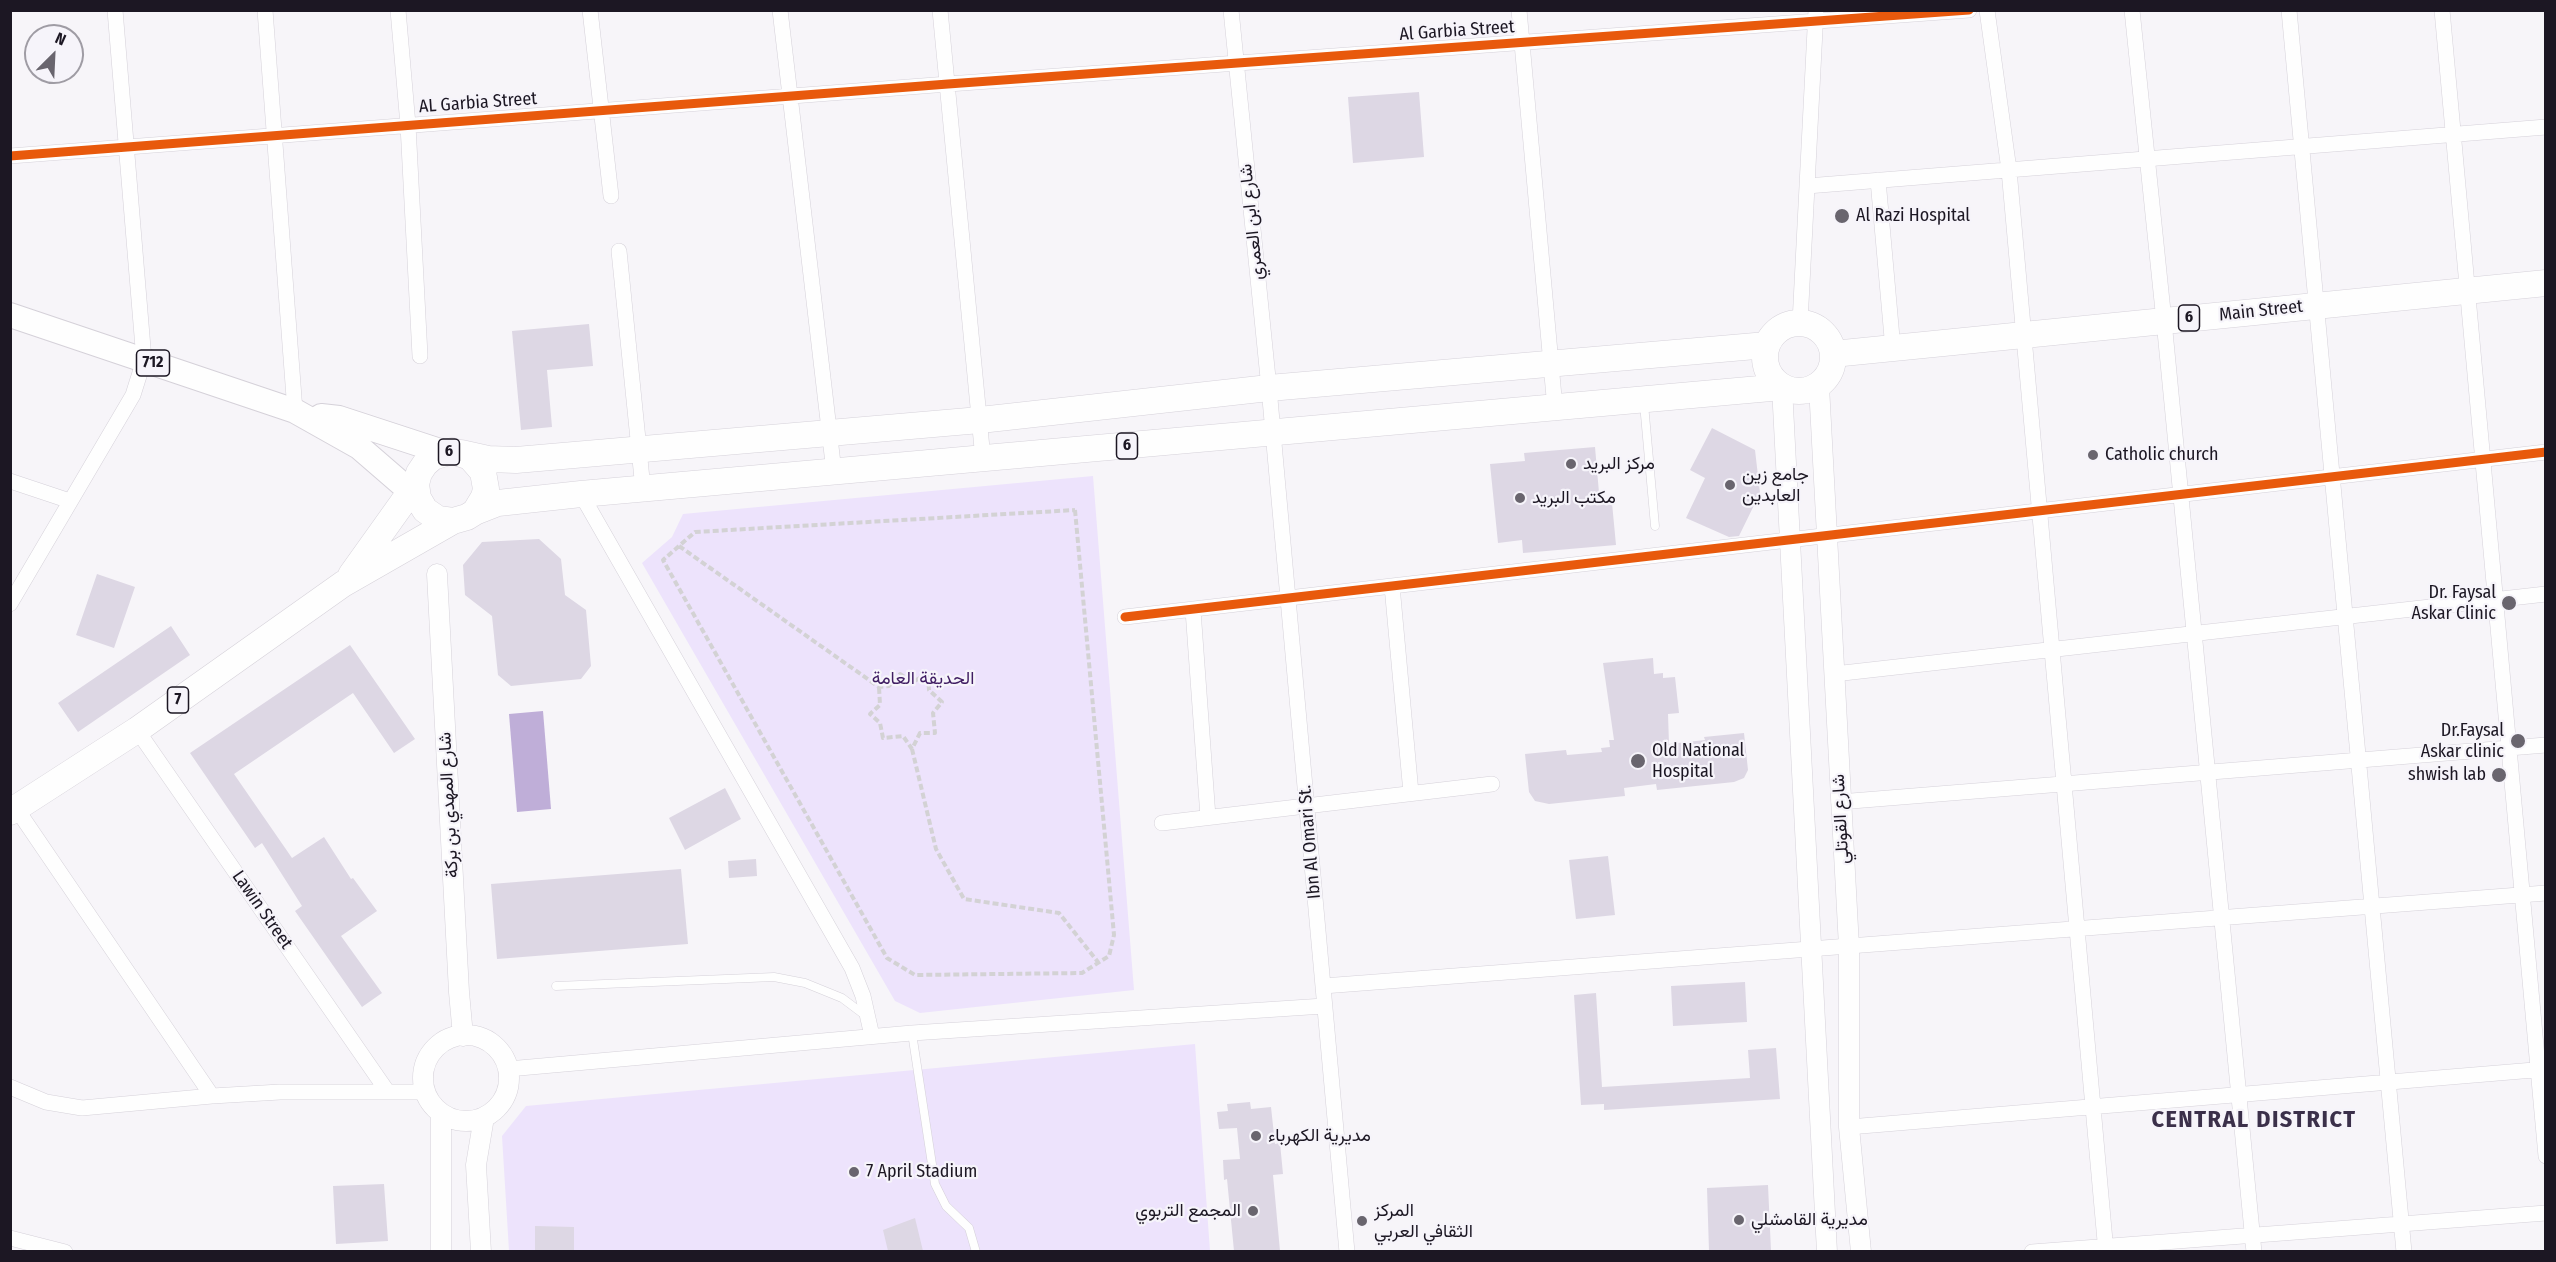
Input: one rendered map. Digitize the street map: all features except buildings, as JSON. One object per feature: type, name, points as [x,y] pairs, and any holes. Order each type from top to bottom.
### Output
[{"type":"highway","name":"Main Street","points":[[1833,354],[2546,283]]},
{"type":"highway","points":[[1800,323],[1819,329],[1826,336],[1833,354],[1832,366],[1827,377],[1819,386],[1794,391],[1782,387],[1773,379],[1767,369],[1765,357],[1767,345],[1772,336],[1780,329],[1800,323]]},
{"type":"highway","name":"6","points":[[415,492],[424,464],[452,453],[488,459],[516,460],[980,420],[1269,388],[1767,345]]},
{"type":"highway","name":"6","points":[[464,517],[498,503],[581,494],[1782,387]]},
{"type":"highway","name":"6","points":[[452,453],[478,464],[485,480],[484,497],[464,517]]},
{"type":"highway","points":[[415,492],[431,515],[445,521],[464,517]]},
{"type":"highway","name":"7","points":[[343,584],[415,492]]},
{"type":"highway","name":"7","points":[[13,810],[137,730],[343,584],[464,517]]},
{"type":"main road","name":"712","points":[[10,315],[294,411],[339,418],[452,453]]},
{"type":"main road","name":"712","points":[[294,411],[359,447],[415,492]]},
{"type":"street","points":[[10,604],[133,395],[144,360],[115,10]]},
{"type":"street","points":[[265,10],[294,411]]},
{"type":"street","points":[[398,10],[408,125],[420,356]]},
{"type":"street","points":[[590,10],[611,196]]},
{"type":"street","points":[[780,10],[834,472]]},
{"type":"street","points":[[940,10],[983,459]]},
{"type":"street","name":"شارع ابن العمري","points":[[1231,10],[1272,433]]},
{"type":"street","points":[[1519,10],[1555,408]]},
{"type":"street","name":"Al Garbia Street","points":[[948,84],[1522,43],[1816,17],[1969,10]]},
{"type":"street","points":[[1988,10],[2009,170],[2025,335],[2106,1250]]},
{"type":"street","points":[[2132,10],[2254,1244]]},
{"type":"street","points":[[2289,10],[2403,1251]]},
{"type":"street","points":[[2442,10],[2508,748],[2542,1069],[2546,1156]]},
{"type":"street","points":[[1800,323],[1816,17]]},
{"type":"street","name":"AL Garbia Street","points":[[10,156],[948,84]]},
{"type":"street","points":[[1807,186],[2546,127]]},
{"type":"street","points":[[1878,180],[1893,349]]},
{"type":"street","points":[[620,252],[643,489]]},
{"type":"street","name":"شارع القوتلي","points":[[1819,386],[1839,802],[1849,947],[1849,1127],[1861,1251]]},
{"type":"street","name":"شارع القوتلي","points":[[1782,387],[1827,1251]]},
{"type":"street","name":"Ibn Al Omari St.","points":[[1272,433],[1347,1251]]},
{"type":"street","points":[[1125,617],[2546,452]]},
{"type":"street","points":[[10,481],[70,501]]},
{"type":"street","points":[[581,494],[852,968],[872,1036]]},
{"type":"street","name":"شارع المهدي بن بركة","points":[[437,574],[463,1036]]},
{"type":"street","points":[[1392,586],[1411,793]]},
{"type":"street","points":[[1834,674],[2546,594]]},
{"type":"street","points":[[1193,610],[1208,817]]},
{"type":"street","name":"Lawin Street","points":[[137,730],[387,1091]]},
{"type":"street","points":[[1839,802],[2546,745]]},
{"type":"street","points":[[1162,823],[1492,784]]},
{"type":"street","points":[[13,810],[212,1096]]},
{"type":"street","points":[[1323,986],[1811,951],[2546,893]]},
{"type":"street","points":[[508,1069],[872,1036],[1324,1006]]},
{"type":"street","points":[[463,1036],[478,1037],[492,1044],[502,1055],[508,1069],[505,1097],[496,1109],[484,1117],[470,1121],[455,1120],[441,1114],[431,1104],[425,1092],[424,1066],[430,1054],[445,1041],[463,1036]]},
{"type":"street","points":[[1849,1127],[2542,1069]]},
{"type":"street","points":[[10,1087],[46,1102],[82,1108],[212,1096],[425,1092]]},
{"type":"street","points":[[441,1114],[441,1251]]},
{"type":"street","points":[[481,1251],[476,1165],[484,1117]]},
{"type":"street","points":[[2032,1251],[2254,1244],[2401,1224],[2546,1213]]},
{"type":"street","points":[[10,1238],[59,1251]]},
{"type":"lane","points":[[1643,400],[1655,525]]},
{"type":"lane","points":[[556,986],[774,977],[805,983],[842,998],[868,1017]]},
{"type":"lane","points":[[912,1033],[935,1185],[946,1206],[969,1228],[976,1251]]},
{"type":"path","points":[[1075,510],[1114,935],[1109,956],[1082,973],[915,975],[887,958],[663,560],[679,546],[695,532],[1075,510]]},
{"type":"path","points":[[679,546],[879,687],[890,686],[900,674],[913,682],[928,673],[929,690],[942,702],[933,713],[935,733],[920,733],[912,749]]},
{"type":"path","points":[[879,687],[880,705],[870,714],[880,723],[883,738],[903,736],[912,749],[936,849],[964,899],[1059,913],[1098,962]]},
{"type":"green space","name":"الحديقة العامة","points":[[1093,476],[1134,990],[920,1013],[895,1001],[642,563],[672,537],[683,514]]},
{"type":"green space","name":"7 April Stadium","points":[[1195,1044],[1210,1251],[509,1251],[502,1136],[526,1106]]},
{"type":"shaded area","points":[[543,711],[551,809],[517,812],[509,714]]},
{"type":"cycle path","points":[[10,156],[948,84],[1969,10]]},
{"type":"cycle path","points":[[1125,617],[2546,452]]},
{"type":"place","name":"Al Razi Hospital","points":[[1842,216]]},
{"type":"place","name":"Catholic church","points":[[2093,455]]},
{"type":"place","name":"مركز البريد","points":[[1571,464]]},
{"type":"place","name":"جامع زين العابدين","points":[[1730,485]]},
{"type":"place","name":"مكتب البريد","points":[[1520,498]]},
{"type":"place","name":"Dr. Faysal Askar Clinic","points":[[2509,603]]},
{"type":"place","name":"Dr.Faysal Askar clinic","points":[[2518,741]]},
{"type":"place","name":"Old National Hospital","points":[[1638,761]]},
{"type":"place","name":"shwish lab","points":[[2499,775]]},
{"type":"place","name":"مديرية الكهرباء","points":[[1256,1136]]},
{"type":"place","name":"7 April Stadium","points":[[854,1172]]},
{"type":"place","name":"المجمع التربوي","points":[[1253,1211]]},
{"type":"place","name":"مديرية القامشلي","points":[[1739,1220]]},
{"type":"place","name":"المركز الثقافي العربي","points":[[1362,1221]]},
{"type":"district","name":"CENTRAL DISTRICT","points":[[2254,1120]]}]
